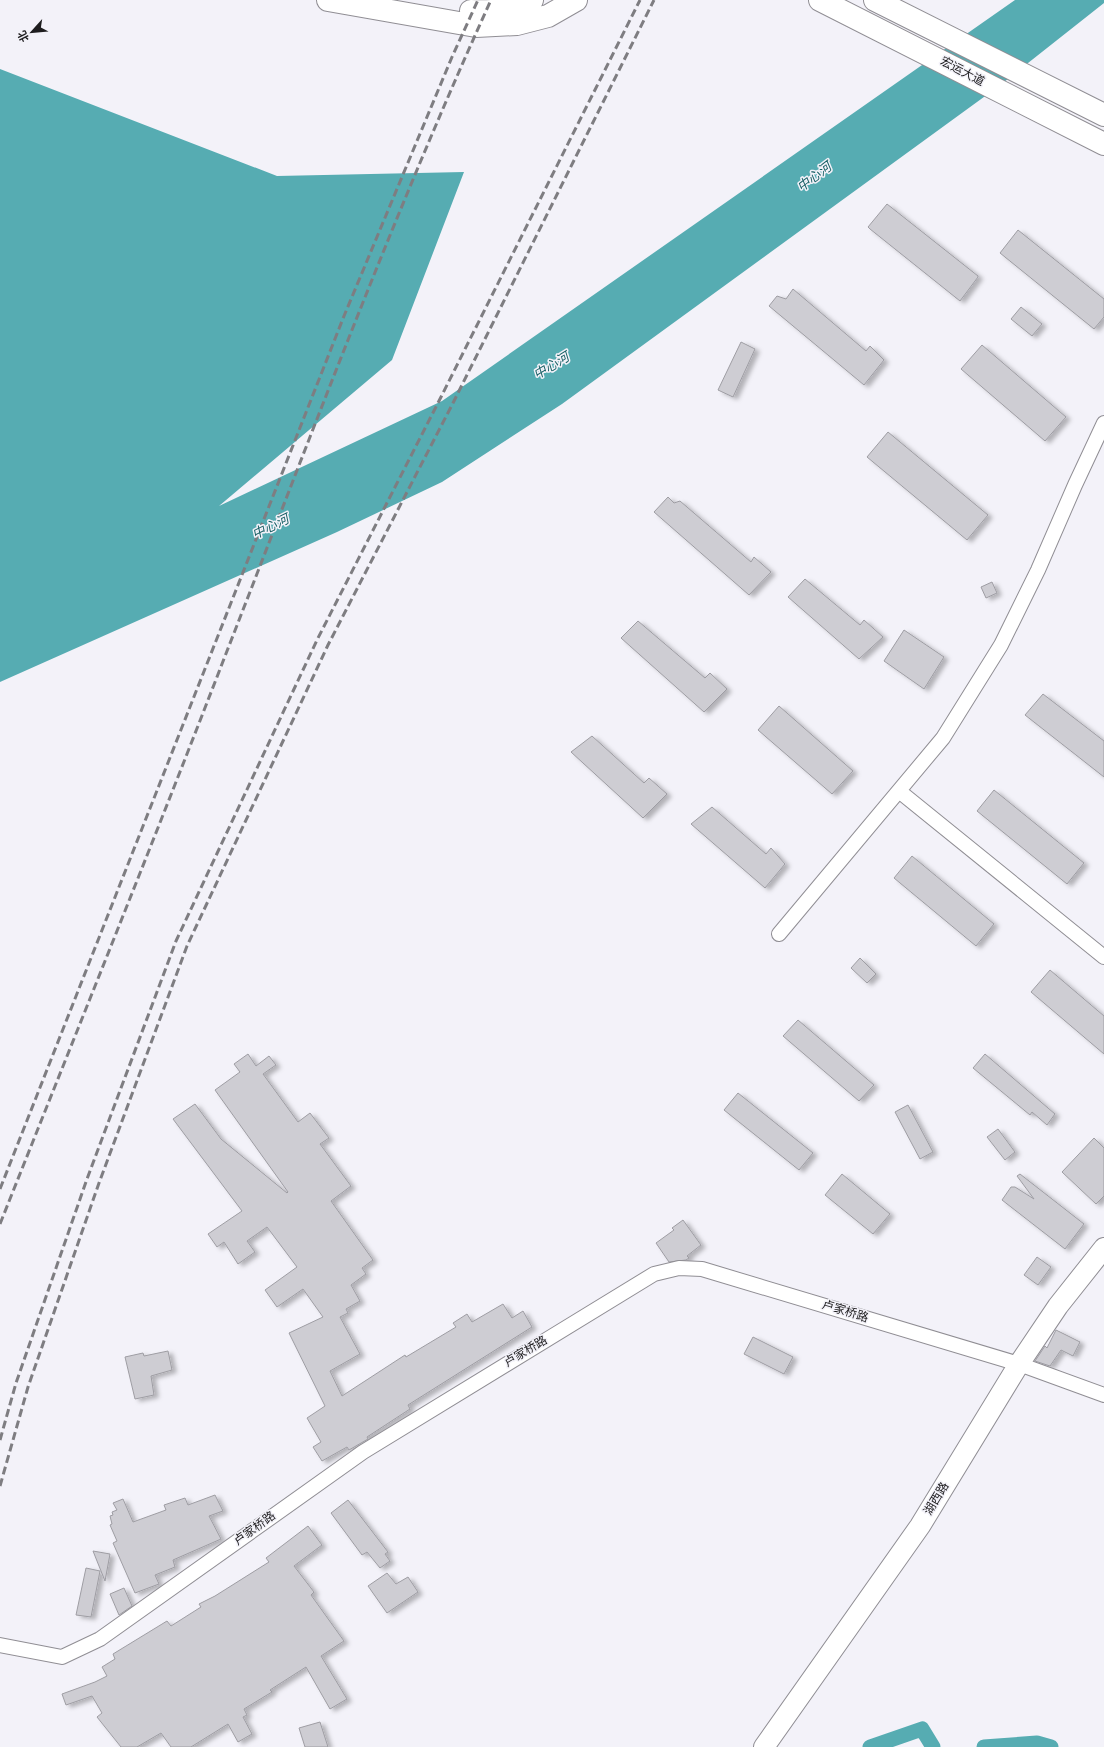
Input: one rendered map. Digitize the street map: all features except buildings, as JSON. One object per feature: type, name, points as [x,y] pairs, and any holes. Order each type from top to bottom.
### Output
[{"type":"main road","points":[[328,0],[476,26],[517,24],[548,16],[576,0]]},
{"type":"main road","points":[[395,0],[436,8],[489,12],[523,5],[532,0]]},
{"type":"main road","name":"宏运大道","points":[[820,0],[1104,144]]},
{"type":"main road","name":"宏运大道","points":[[875,0],[1104,115]]},
{"type":"street","points":[[779,934],[943,738],[1001,645],[1038,570],[1104,423]]},
{"type":"street","points":[[899,791],[1104,957]]},
{"type":"street","name":"湖西路","points":[[764,1747],[920,1526],[1019,1364],[1058,1306],[1104,1248]]},
{"type":"street","name":"卢家桥路","points":[[0,1645],[62,1657],[100,1639],[363,1452],[654,1274],[679,1268],[702,1269],[1019,1364],[1104,1395]]},
{"type":"water","name":"中心河","points":[[1015,0],[1104,0],[1104,3],[999,86],[562,404],[442,482],[337,532],[0,682],[0,69],[277,176],[464,172],[392,360],[219,506],[442,401]]},
{"type":"waterway","points":[[870,1747],[922,1729],[933,1747]]},
{"type":"waterway","points":[[984,1747],[1037,1743],[1051,1747]]},
{"type":"railway","points":[[0,1189],[344,316],[452,57],[478,0]]},
{"type":"railway","points":[[0,1224],[171,795],[354,324],[455,80],[491,0]]},
{"type":"railway","points":[[0,1440],[16,1383],[87,1179],[176,941],[317,640],[441,397],[640,0]]},
{"type":"railway","points":[[0,1486],[28,1387],[99,1183],[187,946],[328,645],[453,403],[654,0]]}]
